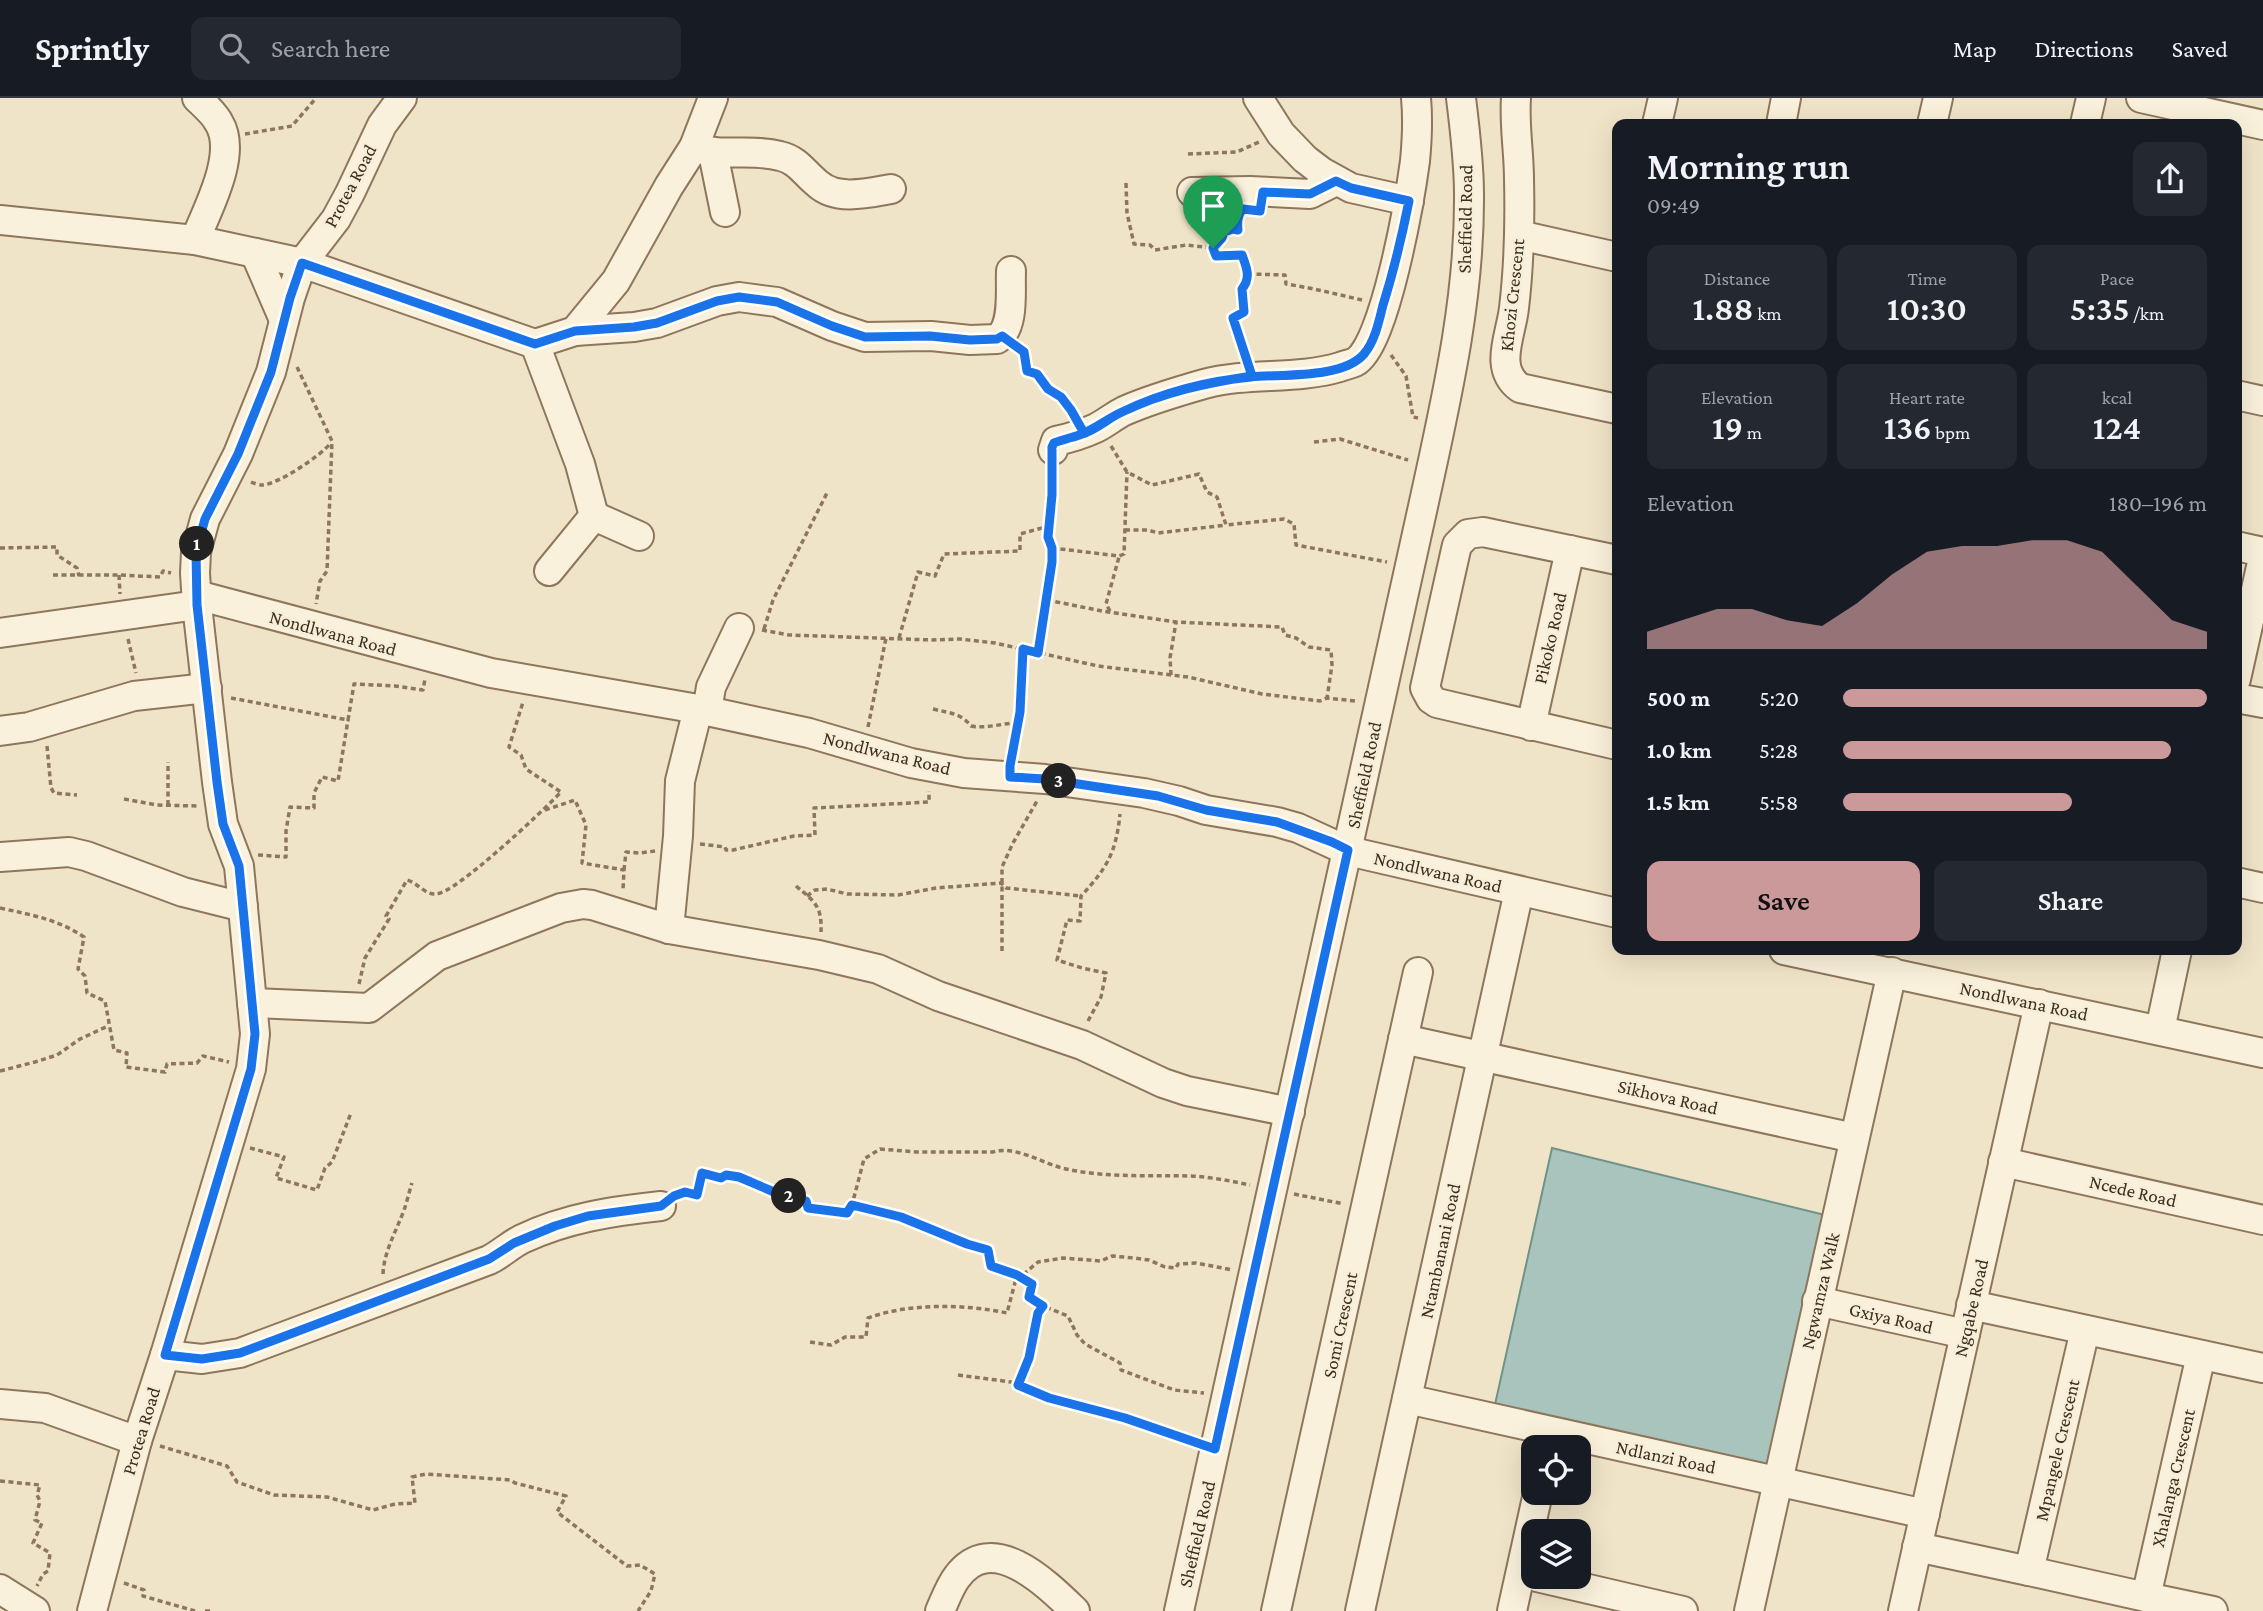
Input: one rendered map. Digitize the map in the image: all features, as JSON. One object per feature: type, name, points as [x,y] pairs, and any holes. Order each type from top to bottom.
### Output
[{"type":"street","points":[[195,240],[221,173],[225,147],[221,124],[197,98]]},
{"type":"street","name":"Protea Road","points":[[92,1611],[137,1441],[251,1069],[255,1034],[239,866],[223,824],[220,805],[197,594],[196,552],[205,519],[228,474],[271,372],[302,263],[336,219],[382,125],[402,98]]},
{"type":"street","points":[[713,98],[704,150],[725,212]]},
{"type":"street","points":[[1258,98],[1281,134],[1305,159],[1336,181],[1351,188],[1409,201]]},
{"type":"street","points":[[1053,450],[1056,441],[1092,430],[1121,412],[1172,393],[1210,382],[1252,376],[1294,376],[1356,362],[1371,343],[1400,248],[1417,134],[1416,98]]},
{"type":"street","name":"Sheffield Road","points":[[1180,1611],[1215,1449],[1282,1191],[1290,1112],[1427,491],[1457,339],[1467,253],[1469,194],[1461,98]]},
{"type":"street","name":"Khozi Crescent","points":[[1516,98],[1518,235],[1514,309],[1505,360],[1507,374],[1511,382],[1520,388],[1612,408]]},
{"type":"street","points":[[1658,119],[1663,98]]},
{"type":"street","points":[[1781,119],[1786,98]]},
{"type":"street","points":[[1933,119],[1938,98]]},
{"type":"street","points":[[2086,119],[2091,98]]},
{"type":"street","points":[[2141,98],[2210,119]]},
{"type":"street","points":[[2242,123],[2263,125]]},
{"type":"street","points":[[575,331],[616,281],[669,186],[704,150],[761,152],[783,156],[803,167],[819,186],[844,195],[891,189]]},
{"type":"street","points":[[1192,192],[1310,194],[1336,181]]},
{"type":"street","points":[[0,220],[195,240],[302,263],[535,344],[575,331],[657,323],[717,301],[739,297],[777,302],[865,337],[997,339],[1006,330],[1009,318],[1011,271]]},
{"type":"street","points":[[1518,235],[1612,256]]},
{"type":"street","points":[[255,253],[281,332]]},
{"type":"street","points":[[535,344],[580,464],[594,516]]},
{"type":"street","points":[[2242,396],[2263,401]]},
{"type":"street","points":[[594,516],[639,536]]},
{"type":"street","points":[[549,571],[594,516]]},
{"type":"street","points":[[1612,560],[1483,532],[1468,534],[1457,545],[1425,688],[1427,694],[1437,703],[1612,744]]},
{"type":"street","points":[[2242,547],[2263,552]]},
{"type":"street","name":"Pikoko Road","points":[[1531,726],[1570,550]]},
{"type":"street","points":[[2242,652],[2263,558]]},
{"type":"street","points":[[0,633],[197,594]]},
{"type":"street","name":"Nondlwana Road","points":[[197,594],[276,618],[320,626],[428,657],[527,680],[702,710],[809,733],[924,766],[964,773],[1045,779],[1158,796],[1230,815],[1277,822],[1348,850],[1612,912]]},
{"type":"street","points":[[669,929],[680,781],[711,687],[752,629]]},
{"type":"street","points":[[0,731],[43,723],[134,696],[207,694]]},
{"type":"street","points":[[2242,699],[2263,703]]},
{"type":"street","points":[[0,857],[69,852],[183,892],[243,907]]},
{"type":"street","points":[[2242,883],[2263,888]]},
{"type":"street","name":"Ntambanani Road","points":[[1360,1611],[1519,891]]},
{"type":"street","points":[[252,1003],[369,1008],[437,956],[561,908],[583,904],[669,929],[819,955],[877,969],[938,996],[1082,1045],[1163,1083],[1187,1091],[1290,1112]]},
{"type":"street","name":"Nondlwana Road","points":[[1809,955],[2263,1053]]},
{"type":"street","points":[[2160,1030],[2176,955]]},
{"type":"street","name":"Somi Crescent","points":[[1276,1611],[1418,972]]},
{"type":"street","name":"Ngwamza Walk","points":[[1749,1611],[1892,972]]},
{"type":"street","name":"Ngqabe Road","points":[[1903,1611],[2039,1004]]},
{"type":"street","points":[[1403,1039],[1483,1055]]},
{"type":"street","name":"Sikhova Road","points":[[1483,1055],[1854,1138]]},
{"type":"street","name":"Ncede Road","points":[[2003,1162],[2263,1220]]},
{"type":"street","points":[[165,1355],[202,1359],[240,1353],[489,1259],[514,1243],[555,1226],[588,1216],[661,1206]]},
{"type":"street","name":"Gxiya Road","points":[[1817,1301],[1965,1334]]},
{"type":"street","points":[[1971,1306],[2263,1368]]},
{"type":"street","name":"Mpangele Crescent","points":[[2029,1571],[2085,1330]]},
{"type":"street","name":"Xhalanga Crescent","points":[[2147,1597],[2201,1355]]},
{"type":"street","name":"Ndlanzi Road","points":[[1407,1399],[1536,1435]]},
{"type":"street","points":[[0,1404],[45,1408],[137,1441]]},
{"type":"street","name":"Ndlanzi Road","points":[[1591,1447],[1777,1481],[1925,1514]]},
{"type":"street","points":[[1917,1547],[2213,1611]]},
{"type":"street","points":[[940,1611],[957,1576],[974,1561],[997,1556],[1024,1567],[1075,1611]]},
{"type":"street","points":[[0,1589],[31,1609]]},
{"type":"street","points":[[1512,1611],[1523,1589]]},
{"type":"street","points":[[1590,1589],[1683,1611]]},
{"type":"path","points":[[221,124],[243,135],[292,126],[316,98]]},
{"type":"path","points":[[1188,153],[1237,152],[1281,134]]},
{"type":"path","points":[[1126,183],[1127,213],[1134,244],[1150,245],[1155,250],[1186,244],[1213,248]]},
{"type":"path","points":[[1213,248],[1224,232],[1238,230],[1237,222],[1243,209]]},
{"type":"path","points":[[1213,248],[1216,256],[1242,255],[1248,274],[1242,289],[1244,312],[1233,318],[1252,376]]},
{"type":"path","points":[[1248,274],[1285,275],[1286,284],[1328,291],[1334,295],[1383,307]]},
{"type":"path","points":[[281,332],[332,441],[327,571],[320,581],[314,614],[321,619],[320,626]]},
{"type":"path","points":[[1002,336],[1024,352],[1027,371],[1037,374],[1048,389],[1061,397],[1126,472],[1152,485],[1199,474],[1207,492],[1217,497],[1226,525]]},
{"type":"path","points":[[1371,343],[1390,355],[1406,376],[1413,417],[1423,420]]},
{"type":"path","points":[[1314,442],[1340,439],[1413,462]]},
{"type":"path","points":[[228,474],[261,485],[281,480],[324,452],[332,441]]},
{"type":"path","points":[[1038,653],[1052,548],[1048,540],[1053,450]]},
{"type":"path","points":[[1052,548],[1119,556],[1124,554],[1126,472]]},
{"type":"path","points":[[827,493],[772,600],[752,629],[789,635],[960,639],[995,643],[1098,666],[1171,675],[1262,694],[1320,701],[1327,698],[1361,702]]},
{"type":"path","points":[[1125,530],[1158,533],[1284,519],[1294,524],[1296,545],[1390,562]]},
{"type":"path","points":[[899,638],[918,572],[935,576],[944,554],[1020,551],[1020,534],[1049,526]]},
{"type":"path","points":[[0,548],[57,547],[57,555],[77,568],[79,576]]},
{"type":"path","points":[[1110,611],[1106,604],[1119,556]]},
{"type":"path","points":[[53,575],[160,578],[163,571],[197,594]]},
{"type":"path","points":[[1047,600],[1176,622],[1282,628],[1285,635],[1296,638],[1309,647],[1331,650],[1332,665],[1327,698]]},
{"type":"path","points":[[1171,675],[1170,658],[1176,622]]},
{"type":"path","points":[[863,749],[886,638]]},
{"type":"path","points":[[1010,777],[1018,723],[1023,649]]},
{"type":"path","points":[[235,853],[286,857],[290,807],[314,807],[314,793],[322,778],[338,780],[354,684],[423,690],[428,657]]},
{"type":"path","points":[[348,1007],[356,997],[365,958],[383,930],[388,919],[386,916],[407,880],[427,893],[438,895],[454,886],[543,811],[561,792],[526,769],[522,755],[509,747],[527,680]]},
{"type":"path","points":[[207,694],[348,720]]},
{"type":"path","points":[[933,709],[955,713],[971,726],[981,728],[1018,723]]},
{"type":"path","points":[[43,723],[54,793],[77,795]]},
{"type":"path","points":[[168,762],[168,805]]},
{"type":"path","points":[[619,913],[626,852],[676,849],[696,844],[733,850],[794,836],[815,835],[814,808],[929,802],[924,766]]},
{"type":"path","points":[[1002,951],[1001,883],[1004,861],[1031,815],[1045,779]]},
{"type":"path","points":[[1082,1045],[1083,1034],[1101,997],[1106,973],[1057,960],[1067,920],[1080,921],[1081,896],[1100,877],[1112,852],[1117,836],[1122,791]]},
{"type":"path","points":[[124,799],[157,806],[220,805]]},
{"type":"path","points":[[543,811],[575,800],[586,825],[582,863],[624,870]]},
{"type":"path","points":[[807,896],[815,890],[827,889],[847,894],[898,895],[936,888],[1001,883],[1006,888],[1081,896]]},
{"type":"path","points":[[796,886],[818,906],[821,918],[819,955]]},
{"type":"path","points":[[0,908],[51,919],[67,925],[84,937],[78,970],[85,976],[87,993],[105,1001],[114,1050],[127,1053],[126,1067],[165,1072],[167,1064],[197,1063],[203,1056],[251,1069]]},
{"type":"path","points":[[0,1071],[57,1055],[80,1039],[108,1026]]},
{"type":"path","points":[[228,1142],[284,1157],[276,1178],[317,1189],[325,1168],[332,1162],[351,1113]]},
{"type":"path","points":[[661,1206],[685,1192],[697,1195],[702,1173],[721,1178],[726,1175],[739,1177],[774,1192],[806,1201],[808,1208],[847,1213],[852,1205],[863,1159],[880,1149],[993,1152],[1004,1149],[1065,1169],[1142,1177],[1194,1176],[1365,1209]]},
{"type":"path","points":[[391,1296],[383,1275],[383,1263],[404,1211],[411,1183]]},
{"type":"path","points":[[852,1205],[893,1214],[988,1250],[991,1266],[1017,1275],[1032,1284],[1029,1297],[1068,1316],[1077,1335],[1085,1344],[1120,1363],[1121,1370],[1174,1390],[1206,1393]]},
{"type":"path","points":[[1017,1275],[1025,1273],[1038,1262],[1063,1258],[1101,1261],[1112,1256],[1149,1259],[1166,1267],[1176,1268],[1178,1264],[1196,1263],[1233,1270]]},
{"type":"path","points":[[810,1342],[831,1345],[845,1336],[866,1337],[868,1318],[900,1309],[940,1307],[1007,1313],[1017,1275]]},
{"type":"path","points":[[1018,1385],[1026,1368],[1038,1313],[1043,1306]]},
{"type":"path","points":[[958,1375],[1018,1385],[1049,1398],[1125,1418],[1215,1449]]},
{"type":"path","points":[[137,1441],[227,1466],[237,1482],[274,1495],[327,1497],[373,1510],[395,1504],[415,1503],[412,1477],[426,1474],[510,1480],[566,1496],[557,1512],[627,1566],[640,1565],[655,1574],[651,1591],[638,1611]]},
{"type":"path","points":[[0,1481],[40,1485],[37,1495],[40,1501],[35,1520],[42,1523],[33,1543],[50,1553],[50,1561],[31,1609]]},
{"type":"path","points":[[100,1577],[144,1590],[144,1596],[195,1611]]},
{"type":"path","points":[[205,1611],[213,1611]]},
{"type":"water","points":[[1552,1148],[1829,1216],[1776,1457],[1760,1468],[1494,1409]]},
{"type":"route","points":[[1213,248],[1216,256],[1242,255],[1246,266],[1248,274],[1242,289],[1244,312],[1233,318],[1252,376],[1210,382],[1172,393],[1121,412],[1084,433],[1061,397],[1048,389],[1037,374],[1027,371],[1024,352],[1002,336],[997,339],[970,340],[930,336],[865,337],[832,326],[788,305],[739,297],[717,301],[657,323],[575,331],[535,344],[302,263],[271,372],[238,454],[205,519],[196,552],[197,605],[217,782],[223,824],[239,866],[255,1034],[251,1069],[216,1178],[165,1355],[202,1359],[240,1353],[499,1255],[514,1243],[555,1226],[588,1216],[661,1206],[685,1192],[697,1195],[702,1173],[721,1178],[726,1175],[739,1177],[774,1192],[806,1201],[808,1208],[847,1213],[852,1205],[886,1212],[988,1250],[991,1266],[1017,1275],[1032,1284],[1029,1297],[1043,1306],[1038,1313],[1029,1358],[1018,1385],[1049,1398],[1125,1418],[1215,1449],[1348,850],[1298,828],[1277,822],[1206,810],[1158,796],[1045,779],[1010,777],[1020,712],[1023,649],[1038,653],[1045,620],[1052,562],[1052,548],[1048,537],[1054,443],[1084,433],[1099,426],[1121,412],[1210,382],[1230,380],[1252,376],[1294,376],[1356,362],[1365,353],[1376,330],[1400,248],[1409,201],[1351,188],[1336,181],[1310,194],[1263,192],[1260,211],[1243,209],[1237,222],[1238,230],[1224,232],[1213,248]]}]
